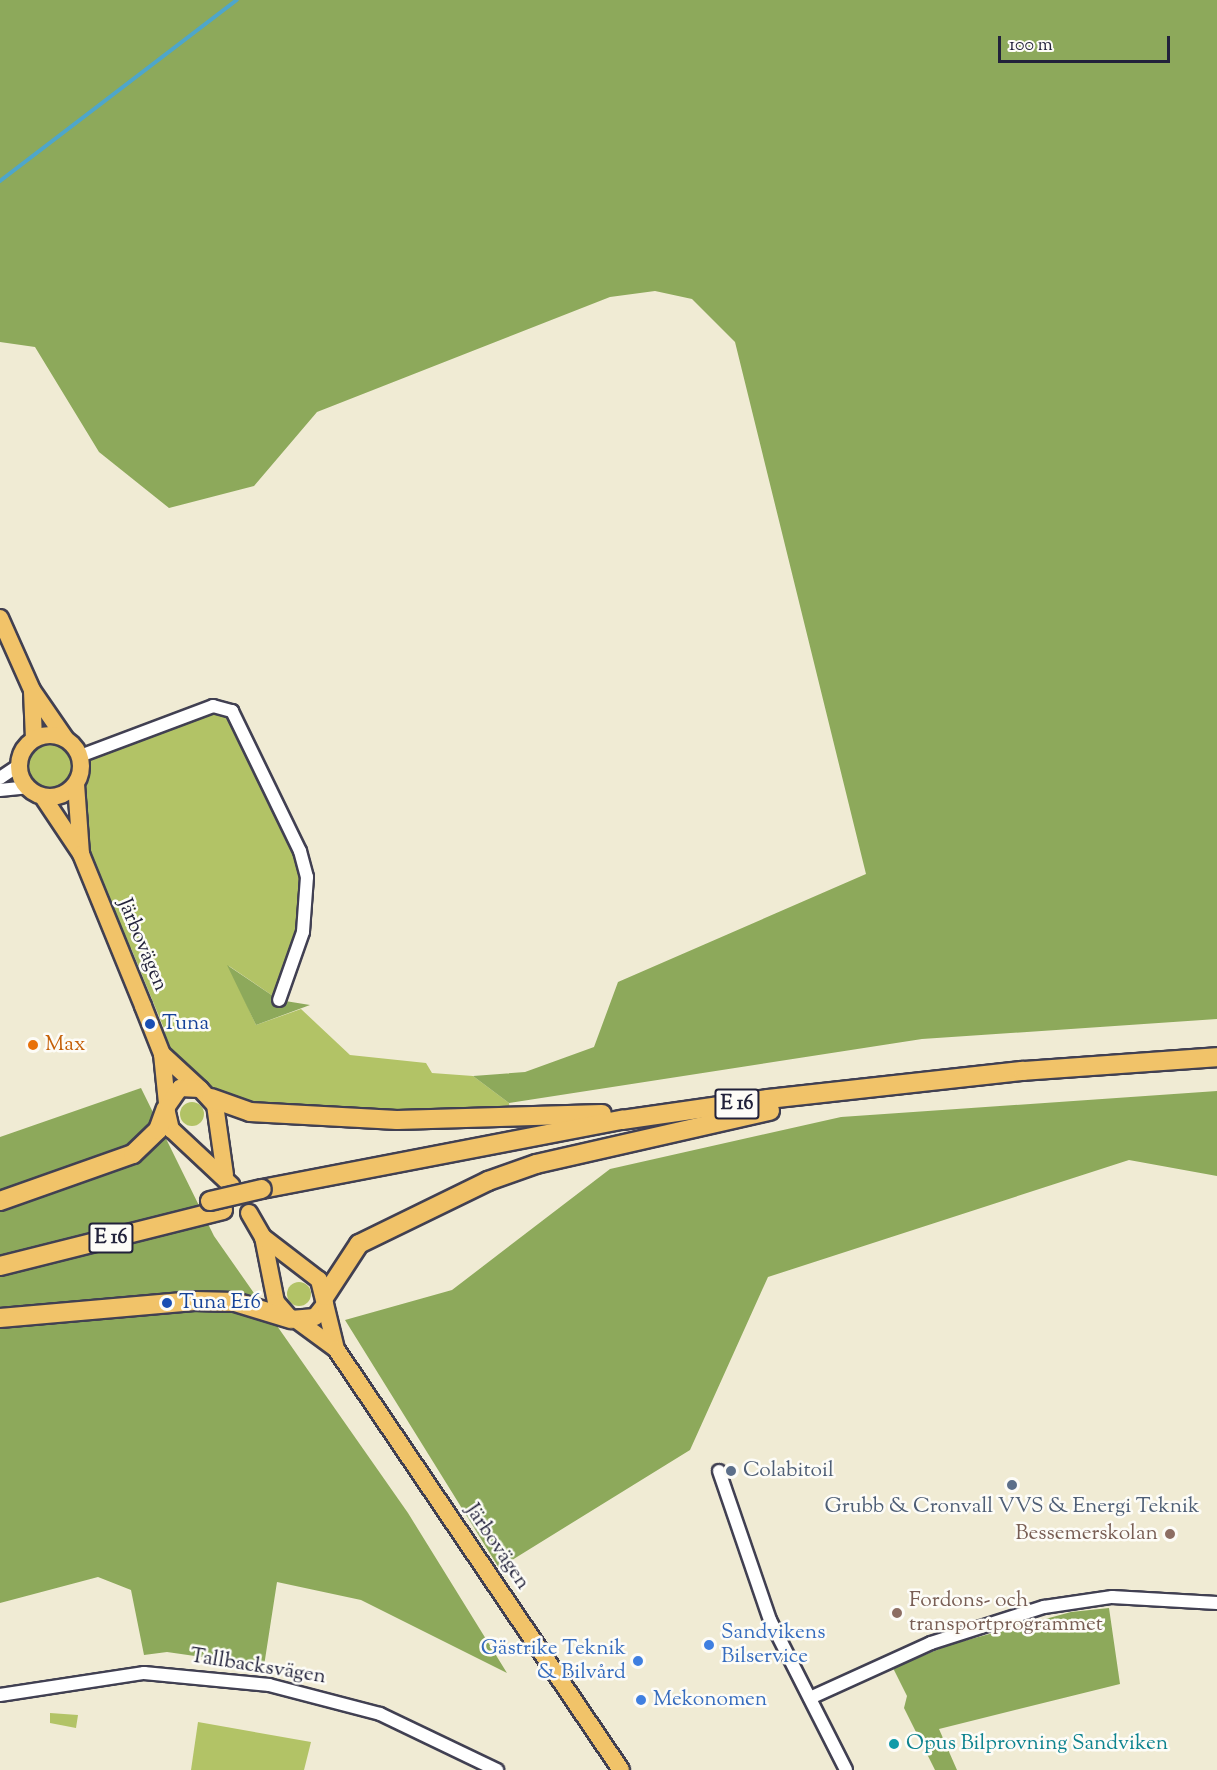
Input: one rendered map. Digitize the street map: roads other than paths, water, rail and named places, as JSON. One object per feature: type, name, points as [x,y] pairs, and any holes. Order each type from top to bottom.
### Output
[{"type":"highway","name":"E 16","points":[[0,1254],[263,1195],[589,1126],[1023,1071],[1217,1057]]},
{"type":"highway","name":"E 16","points":[[769,1105],[1217,1069]]},
{"type":"highway","points":[[206,1093],[250,1112],[397,1119],[550,1117],[769,1105]]},
{"type":"highway","points":[[0,1201],[133,1154],[158,1130],[166,1105]]},
{"type":"highway","points":[[325,1300],[358,1244],[488,1181],[536,1164],[769,1105]]},
{"type":"highway","name":"E 16","points":[[0,1266],[217,1206]]},
{"type":"highway","points":[[0,1317],[194,1301],[235,1302],[295,1320]]},
{"type":"main road","points":[[0,618],[32,690],[80,756],[76,784],[61,796],[43,797],[27,787],[19,765],[34,739],[32,690]]},
{"type":"main road","points":[[34,739],[65,738]]},
{"type":"main road","name":"Järbovägen","points":[[76,784],[81,854]]},
{"type":"main road","name":"Järbovägen","points":[[43,797],[81,854],[162,1054],[166,1105],[171,1129],[229,1180],[206,1093],[162,1054]]},
{"type":"main road","points":[[166,1105],[180,1088],[206,1093]]},
{"type":"main road","name":"Järbovägen","points":[[249,1214],[263,1237],[276,1302],[295,1320],[336,1349],[621,1770]]},
{"type":"main road","name":"Järbovägen","points":[[263,1237],[319,1280],[336,1349]]},
{"type":"main road","points":[[295,1320],[315,1317],[325,1300]]},
{"type":"street","points":[[80,756],[213,706],[231,711],[300,851],[307,877],[303,932],[279,1000]]},
{"type":"street","points":[[0,778],[19,765]]},
{"type":"street","points":[[0,790],[27,787]]},
{"type":"street","points":[[719,1471],[770,1620],[846,1770]]},
{"type":"street","points":[[810,1698],[931,1643],[1044,1607],[1112,1597],[1217,1603]]},
{"type":"street","name":"Tallbacksvägen","points":[[0,1695],[131,1673],[261,1683],[380,1714],[497,1770]]},
{"type":"waterway","points":[[0,181],[237,0]]},
{"type":"place","name":"Tuna","points":[[150,1024]]},
{"type":"place","name":"Max","points":[[33,1045]]},
{"type":"place","name":"Tuna E16","points":[[167,1303]]},
{"type":"place","name":"Colabitoil","points":[[731,1471]]},
{"type":"place","name":"Grubb & Cronvall VVS & Energi Teknik","points":[[1012,1485]]},
{"type":"place","name":"Bessemerskolan","points":[[1170,1534]]},
{"type":"place","name":"Fordons- och transportprogrammet","points":[[897,1613]]},
{"type":"place","name":"Sandvikens Bilservice","points":[[709,1645]]},
{"type":"place","name":"Gästrike Teknik & Bilvård","points":[[638,1661]]},
{"type":"place","name":"Mekonomen","points":[[641,1700]]},
{"type":"place","name":"Opus Bilprovning Sandviken","points":[[894,1744]]}]
